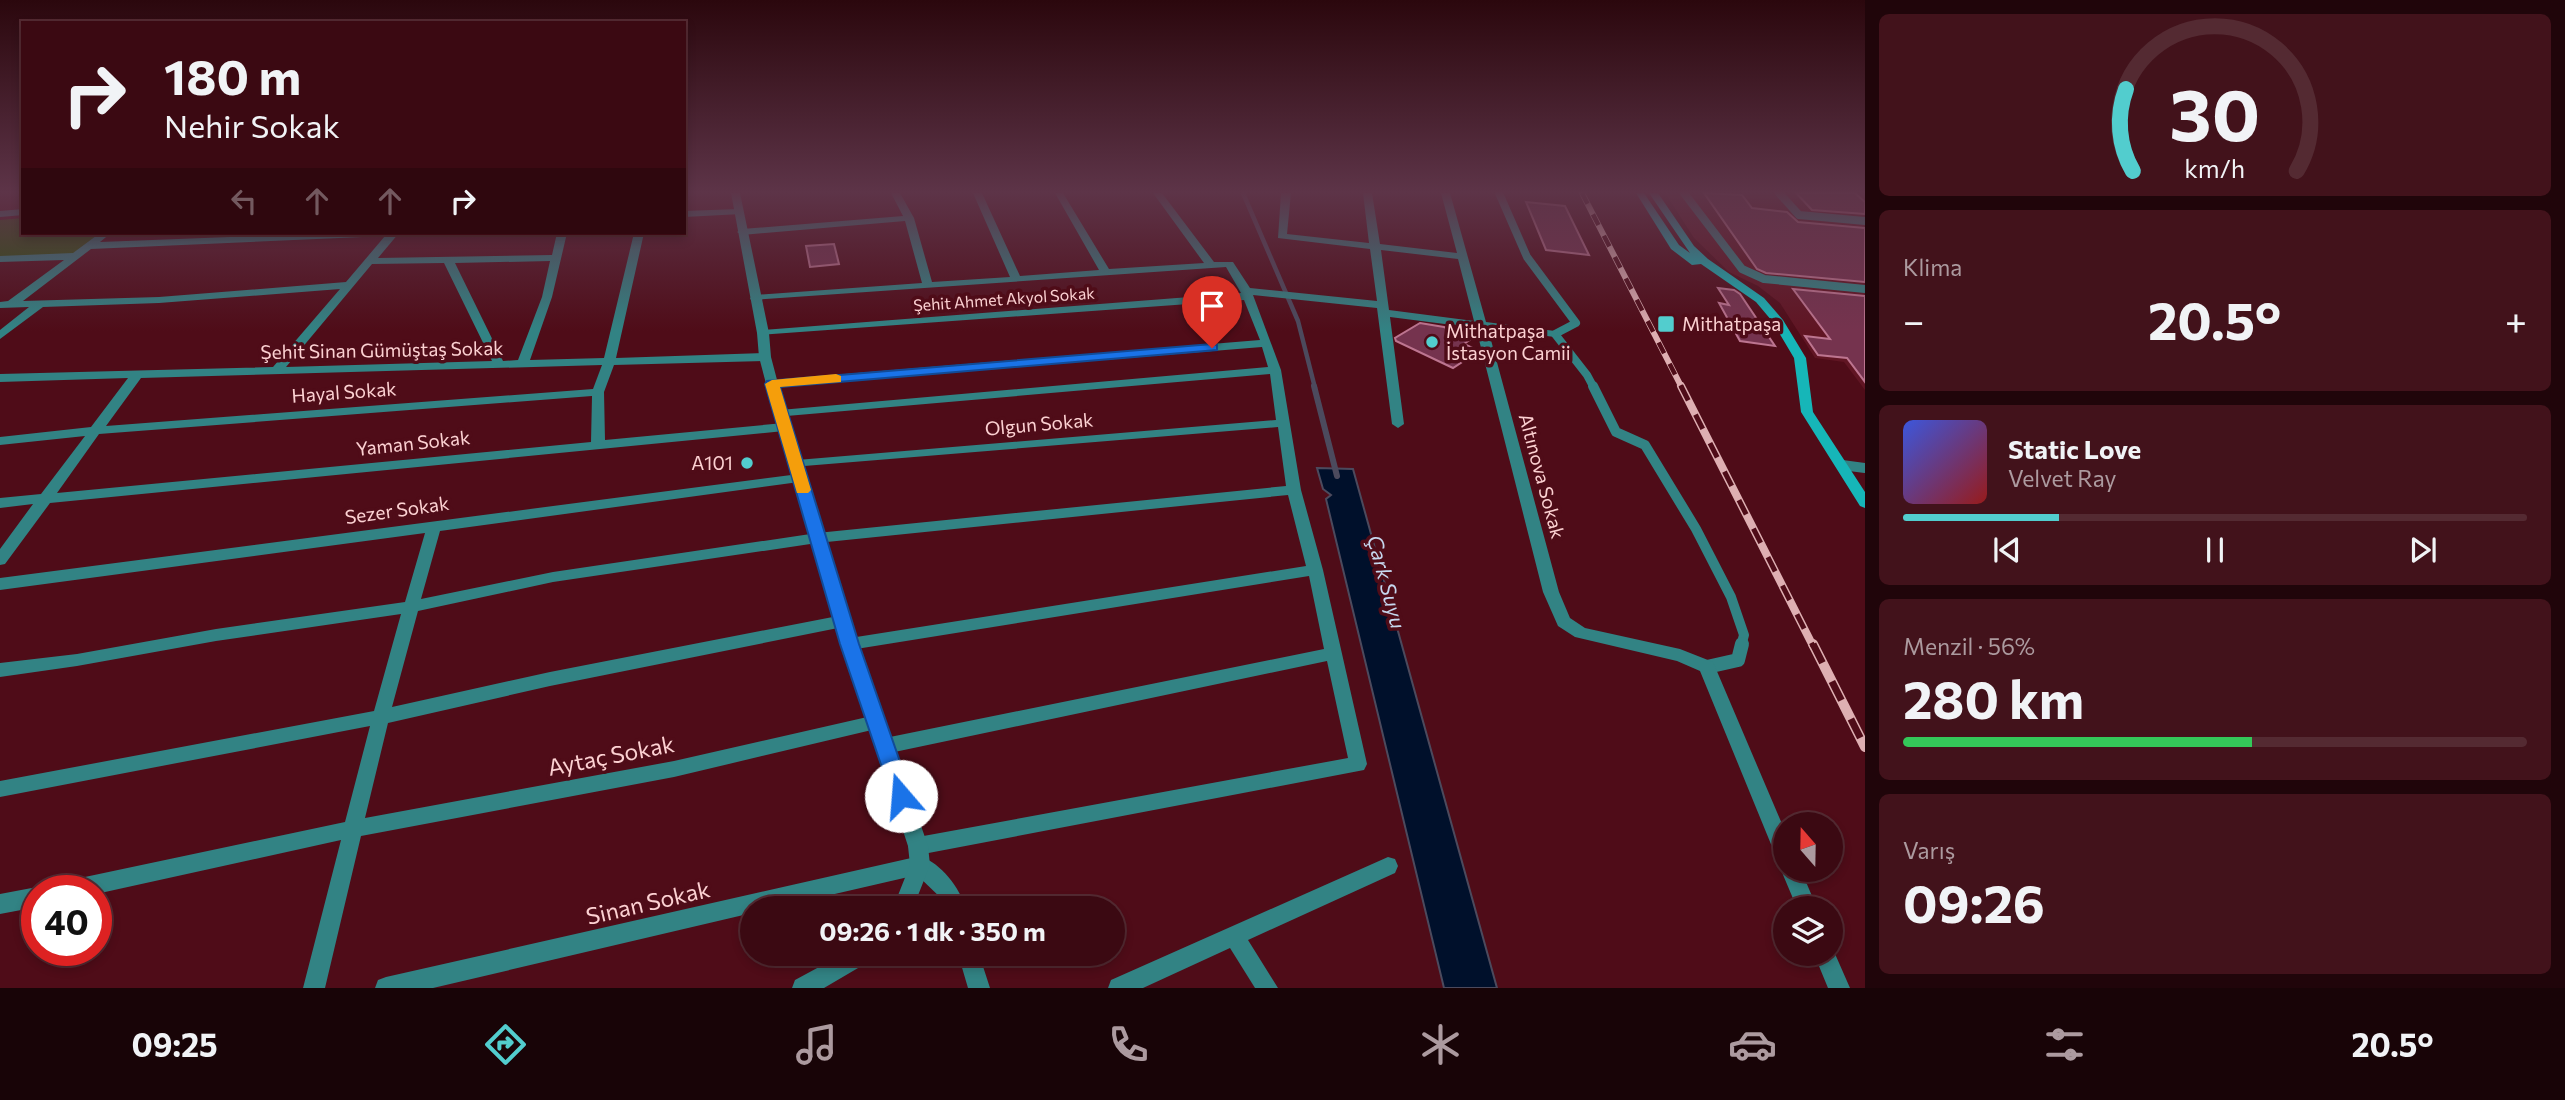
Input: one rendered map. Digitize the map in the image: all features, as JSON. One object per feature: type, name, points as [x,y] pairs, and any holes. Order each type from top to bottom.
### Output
[{"type":"main road","points":[[1670,239],[1690,260],[1734,283]]},
{"type":"main road","points":[[1684,239],[1690,248],[1760,300],[1777,320],[1800,358],[1807,412],[1865,503]]},
{"type":"street","points":[[6,304],[98,239]]},
{"type":"street","points":[[88,247],[260,239]]},
{"type":"street","points":[[277,370],[388,239]]},
{"type":"street","points":[[523,364],[547,297],[561,239]]},
{"type":"street","points":[[598,445],[598,393],[609,362],[638,239]]},
{"type":"street","points":[[743,239],[772,384],[850,644],[919,856],[952,896]]},
{"type":"street","points":[[915,239],[928,286]]},
{"type":"street","points":[[998,239],[1016,279]]},
{"type":"street","points":[[1086,239],[1106,273]]},
{"type":"street","points":[[1192,239],[1211,265]]},
{"type":"street","points":[[1306,239],[1464,257]]},
{"type":"street","points":[[1375,239],[1398,424]]},
{"type":"street","name":"Altınova Sokak","points":[[1459,239],[1551,592],[1564,622],[1581,633],[1680,655],[1707,667]]},
{"type":"street","points":[[0,259],[75,256]]},
{"type":"street","points":[[368,261],[557,258]]},
{"type":"street","points":[[447,260],[499,365]]},
{"type":"street","points":[[755,298],[1229,264],[1250,293],[1275,370],[1294,490],[1315,570],[1332,654],[885,746]]},
{"type":"street","points":[[6,304],[159,300],[347,285]]},
{"type":"street","name":"Şehit Ahmet Akyol Sokak","points":[[763,333],[1250,293],[1302,296],[1482,326],[1555,334]]},
{"type":"street","points":[[0,336],[40,304]]},
{"type":"street","points":[[772,384],[1267,343]]},
{"type":"street","name":"Şehit Sinan Gümüştaş Sokak","points":[[0,378],[765,357]]},
{"type":"street","name":"Yaman Sokak","points":[[0,503],[598,445],[782,421],[1275,370]]},
{"type":"street","points":[[0,560],[138,373]]},
{"type":"street","name":"Hayal Sokak","points":[[0,441],[93,431],[598,393]]},
{"type":"street","name":"Olgun Sokak","points":[[798,471],[1284,423]]},
{"type":"street","name":"Sezer Sokak","points":[[0,584],[798,471]]},
{"type":"street","points":[[0,670],[411,607],[552,577],[817,538],[1294,490]]},
{"type":"street","points":[[314,988],[381,717],[434,524]]},
{"type":"street","points":[[850,644],[1315,570]]},
{"type":"street","points":[[0,789],[381,717],[550,679],[843,621]]},
{"type":"street","name":"Sinan Sokak","points":[[386,988],[919,856],[1358,765],[1332,654]]},
{"type":"street","points":[[1707,667],[1773,825]]},
{"type":"street","name":"Aytaç Sokak","points":[[112,881],[353,829],[674,769],[876,722]]},
{"type":"street","points":[[907,896],[919,856]]},
{"type":"street","points":[[1119,988],[1388,866]]},
{"type":"street","points":[[0,904],[21,900]]},
{"type":"street","points":[[1234,936],[1267,988]]},
{"type":"street","points":[[803,988],[842,966]]},
{"type":"street","points":[[973,966],[979,988]]},
{"type":"street","points":[[1830,966],[1839,988]]},
{"type":"lane","points":[[1519,239],[1527,257],[1576,323],[1555,334],[1587,375],[1616,432],[1646,446],[1696,529],[1731,597],[1744,635],[1738,660],[1707,667]]},
{"type":"lane","points":[[1719,239],[1742,269],[1764,279],[1865,289]]},
{"type":"lane","points":[[1842,465],[1865,468]]},
{"type":"shaded area","points":[[1695,239],[1865,239],[1865,390],[1844,362],[1815,358],[1780,303],[1758,286],[1729,272]]},
{"type":"green space","points":[[0,239],[94,239],[75,255],[0,257]]},
{"type":"water","points":[[1317,468],[1353,469],[1497,988],[1444,988],[1326,499],[1331,495],[1323,489]]},
{"type":"building","points":[[1541,239],[1581,239],[1589,255],[1546,250]]},
{"type":"building","points":[[1736,239],[1865,239],[1865,282],[1766,273],[1757,269]]},
{"type":"building","points":[[834,244],[839,264],[810,267],[806,246]]},
{"type":"building","name":"Mithatpaşa","points":[[1718,288],[1734,290],[1740,294],[1775,346],[1740,341],[1719,303],[1729,305]]},
{"type":"building","points":[[1793,289],[1865,296],[1865,382],[1847,358],[1818,355],[1805,336],[1830,339]]},
{"type":"building","name":"Mithatpaşa İstasyon Camii","points":[[1420,323],[1444,327],[1471,339],[1464,344],[1479,351],[1453,368],[1396,341],[1395,338]]},
{"type":"waterway","name":"Çark Suyu","points":[[1263,239],[1298,321],[1315,388]]},
{"type":"waterway","name":"Çark Suyu","points":[[1314,386],[1337,476]]},
{"type":"railway","points":[[1606,239],[1682,388]]},
{"type":"railway","points":[[1681,386],[1813,646]]},
{"type":"railway","points":[[1813,644],[1865,747]]},
{"type":"slow traffic","points":[[803,490],[772,384],[836,379]]},
{"type":"place","name":"Mithatpaşa","points":[[1666,324]]},
{"type":"place","name":"Mithatpaşa İstasyon Camii","points":[[1432,342]]},
{"type":"place","name":"A101","points":[[747,463]]},
{"type":"route","points":[[901,796],[850,644],[772,384],[1212,348]]}]
